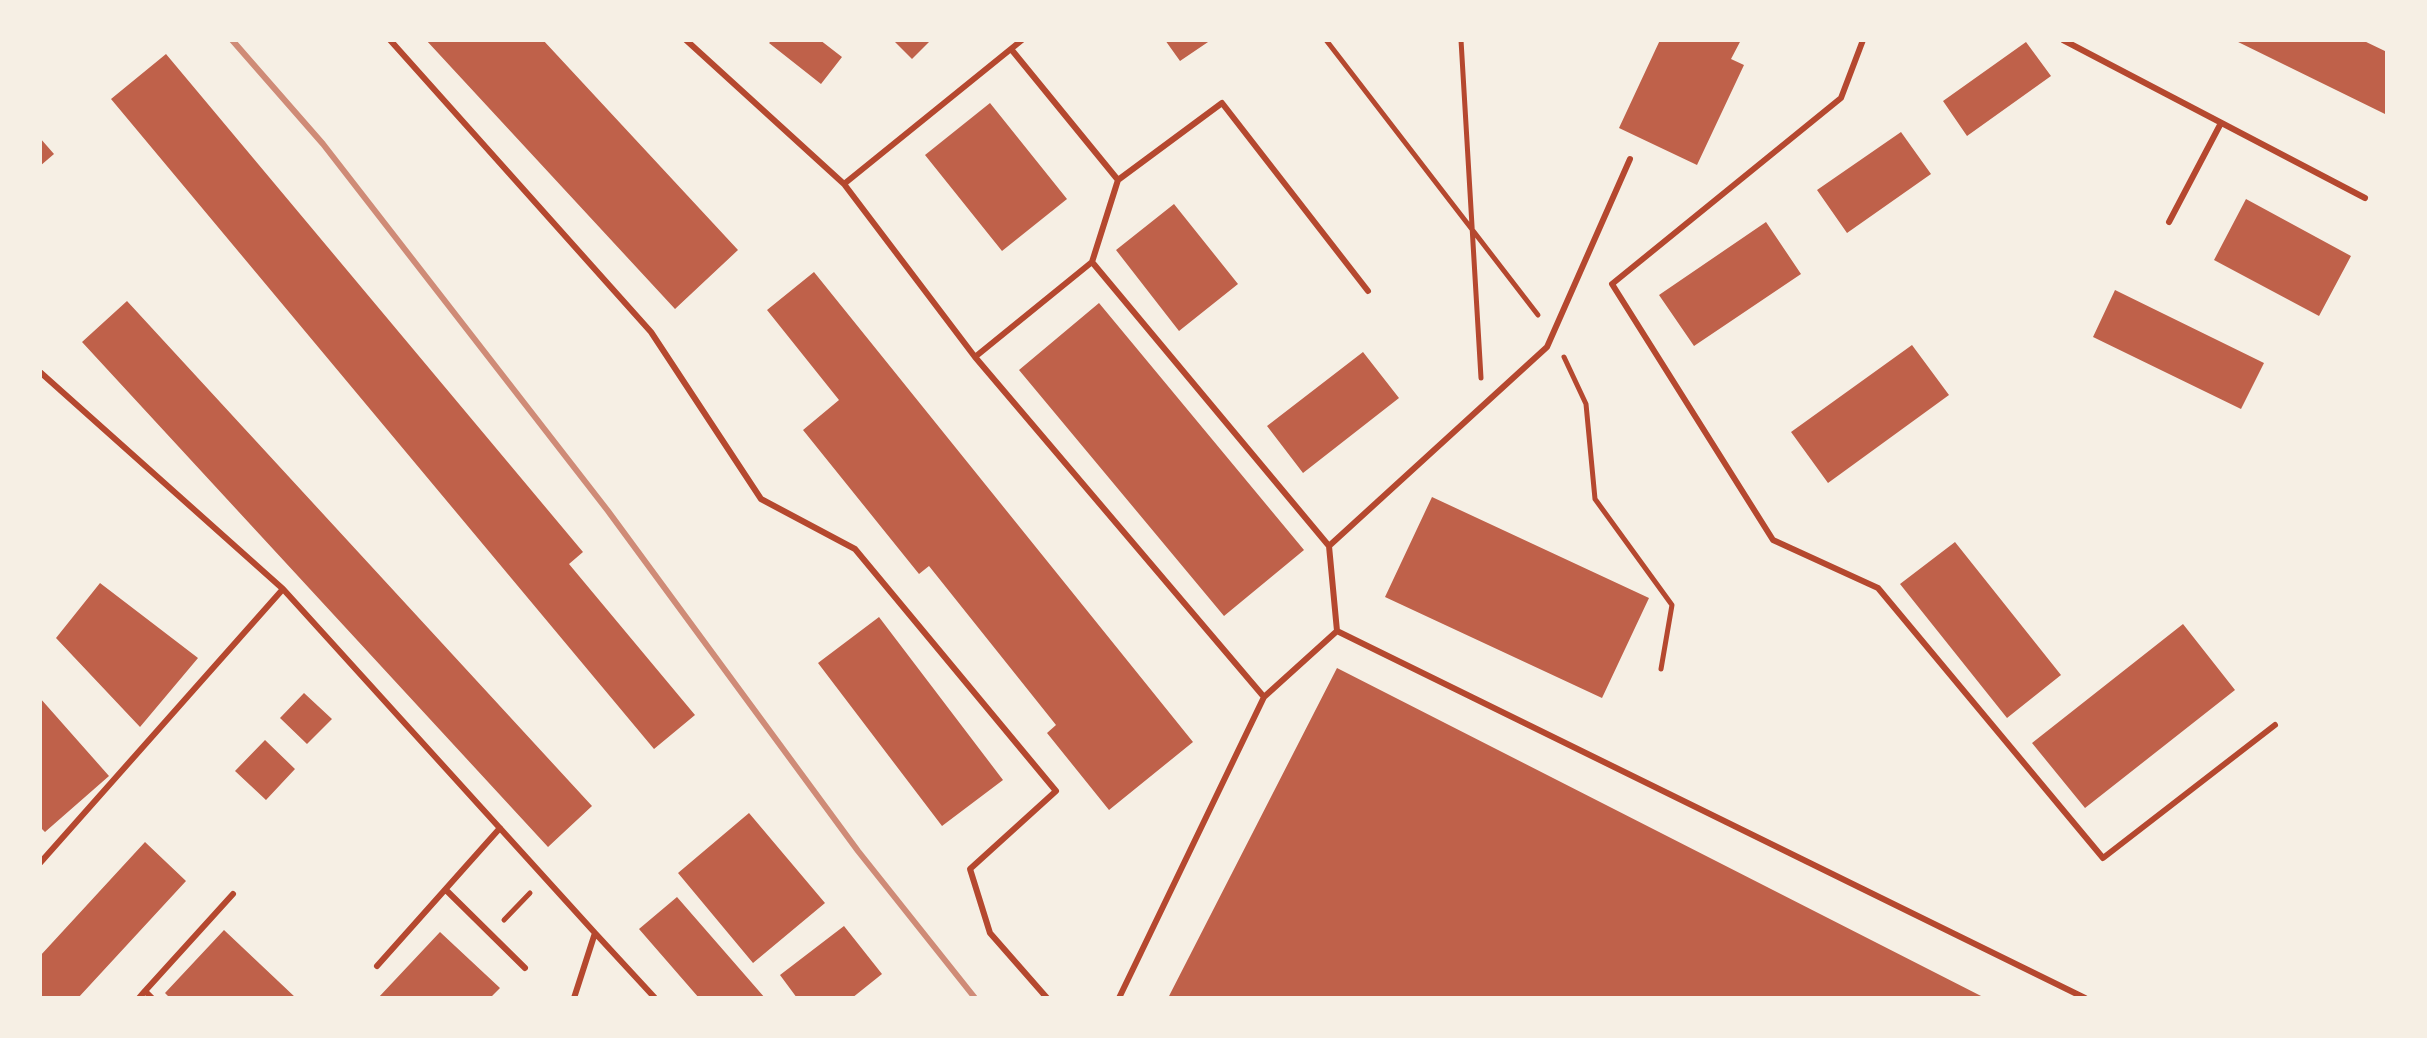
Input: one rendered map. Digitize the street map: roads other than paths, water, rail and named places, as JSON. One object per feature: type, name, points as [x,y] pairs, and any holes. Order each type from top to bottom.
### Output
[{"type":"lane","points":[[390,40],[651,332],[761,499],[855,549],[1056,791],[970,869],[990,933],[1047,998]]},
{"type":"lane","points":[[686,40],[844,184],[975,357],[1264,697]]},
{"type":"lane","points":[[844,184],[1022,40]]},
{"type":"lane","points":[[1863,40],[1841,98],[1612,284],[1773,540],[1878,588],[2103,858],[2275,725]]},
{"type":"lane","points":[[2063,40],[2365,198]]},
{"type":"lane","points":[[1011,49],[1118,180]]},
{"type":"lane","points":[[975,357],[1092,262],[1118,180],[1222,103],[1368,291]]},
{"type":"lane","points":[[2169,222],[2221,123]]},
{"type":"lane","points":[[1329,546],[1547,347],[1630,159]]},
{"type":"lane","points":[[1092,262],[1329,546],[1337,631]]},
{"type":"lane","points":[[40,372],[283,589],[655,998]]},
{"type":"lane","points":[[40,863],[283,589]]},
{"type":"lane","points":[[1119,998],[1264,697],[1337,631]]},
{"type":"lane","points":[[1337,631],[2085,998]]},
{"type":"lane","points":[[377,966],[500,828]]},
{"type":"lane","points":[[446,890],[525,968]]},
{"type":"lane","points":[[139,998],[233,894]]},
{"type":"lane","points":[[574,998],[595,933]]},
{"type":"lane","points":[[145,991],[152,998]]},
{"type":"railway","points":[[232,40],[323,144],[608,511],[858,851],[975,998]]}]
